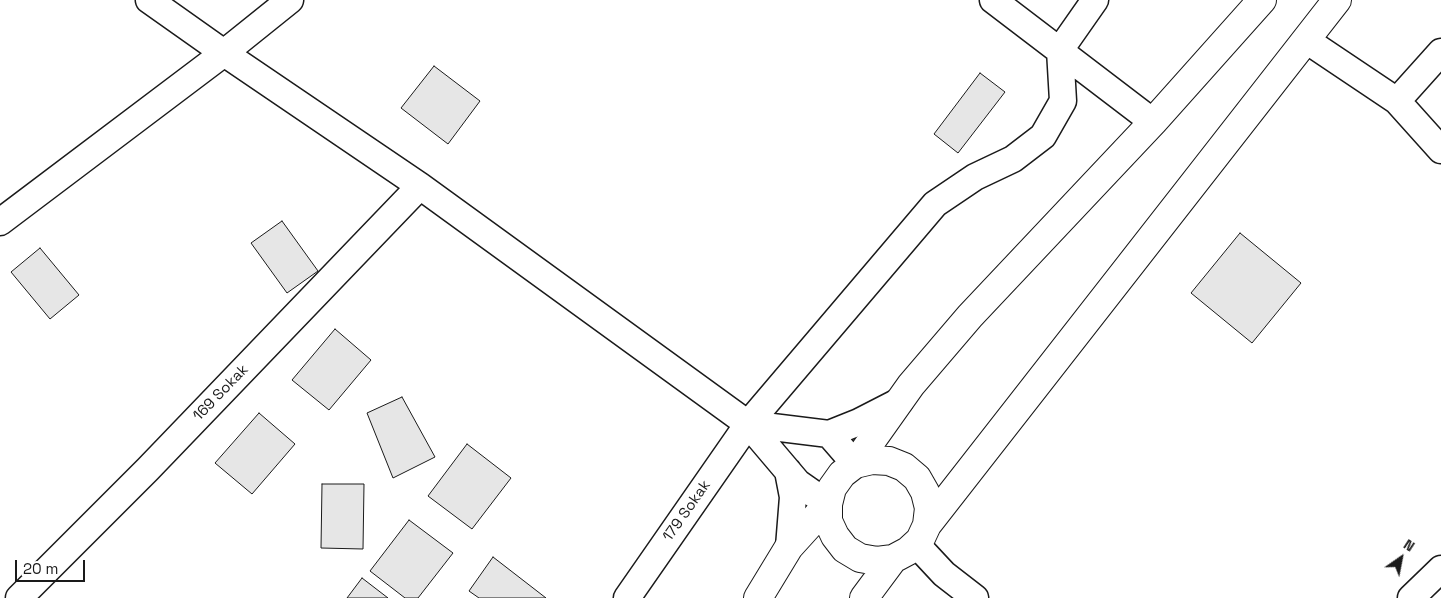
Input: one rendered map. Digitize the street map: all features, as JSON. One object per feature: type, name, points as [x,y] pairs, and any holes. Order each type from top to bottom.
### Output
[{"type":"highway","points":[[1262,0],[1153,122],[970,316],[911,385],[855,464],[842,474],[832,488],[828,504],[828,521],[835,536],[846,549],[860,558],[877,561],[893,559],[908,552],[1338,0]]},
{"type":"highway","points":[[855,464],[872,460],[889,461],[904,466],[917,478],[925,492],[929,508],[921,534]]},
{"type":"highway","points":[[758,598],[789,547],[828,504]]},
{"type":"highway","points":[[864,598],[893,559]]},
{"type":"street","points":[[149,0],[420,186],[748,424],[798,483],[828,504]]},
{"type":"street","points":[[0,222],[224,53],[290,0]]},
{"type":"street","points":[[993,0],[1153,122]]},
{"type":"street","points":[[1060,50],[1095,0]]},
{"type":"street","points":[[1306,40],[1397,101],[1441,150]]},
{"type":"street","name":"179 Sokak","points":[[627,598],[748,424],[935,204],[975,177],[1013,159],[1043,136],[1063,101],[1060,50]]},
{"type":"street","points":[[1397,101],[1441,52]]},
{"type":"street","name":"169 Sokak","points":[[19,598],[148,469],[420,186]]},
{"type":"street","points":[[748,424],[829,434],[859,422],[900,401]]},
{"type":"street","points":[[829,434],[855,464]]},
{"type":"street","points":[[788,471],[793,497],[789,547]]},
{"type":"street","points":[[921,534],[944,574],[975,598]]},
{"type":"street","points":[[1411,598],[1441,569]]},
{"type":"building","points":[[434,66],[480,101],[448,144],[401,108]]},
{"type":"building","points":[[980,73],[1005,92],[958,153],[934,134]]},
{"type":"building","points":[[282,221],[318,271],[287,293],[251,243]]},
{"type":"building","points":[[1240,233],[1301,283],[1252,343],[1191,293]]},
{"type":"building","points":[[40,248],[79,295],[50,319],[11,272]]},
{"type":"building","points":[[335,329],[371,360],[329,410],[292,380]]},
{"type":"building","points":[[402,397],[435,457],[393,478],[367,413]]},
{"type":"building","points":[[259,413],[295,444],[252,494],[215,463]]},
{"type":"building","points":[[467,444],[511,478],[472,529],[428,496]]},
{"type":"building","points":[[322,484],[364,484],[363,549],[321,548]]},
{"type":"building","points":[[409,520],[453,553],[418,598],[405,598],[370,571]]},
{"type":"building","points":[[493,557],[546,598],[479,598],[469,591]]},
{"type":"building","points":[[362,578],[388,598],[347,598]]}]
